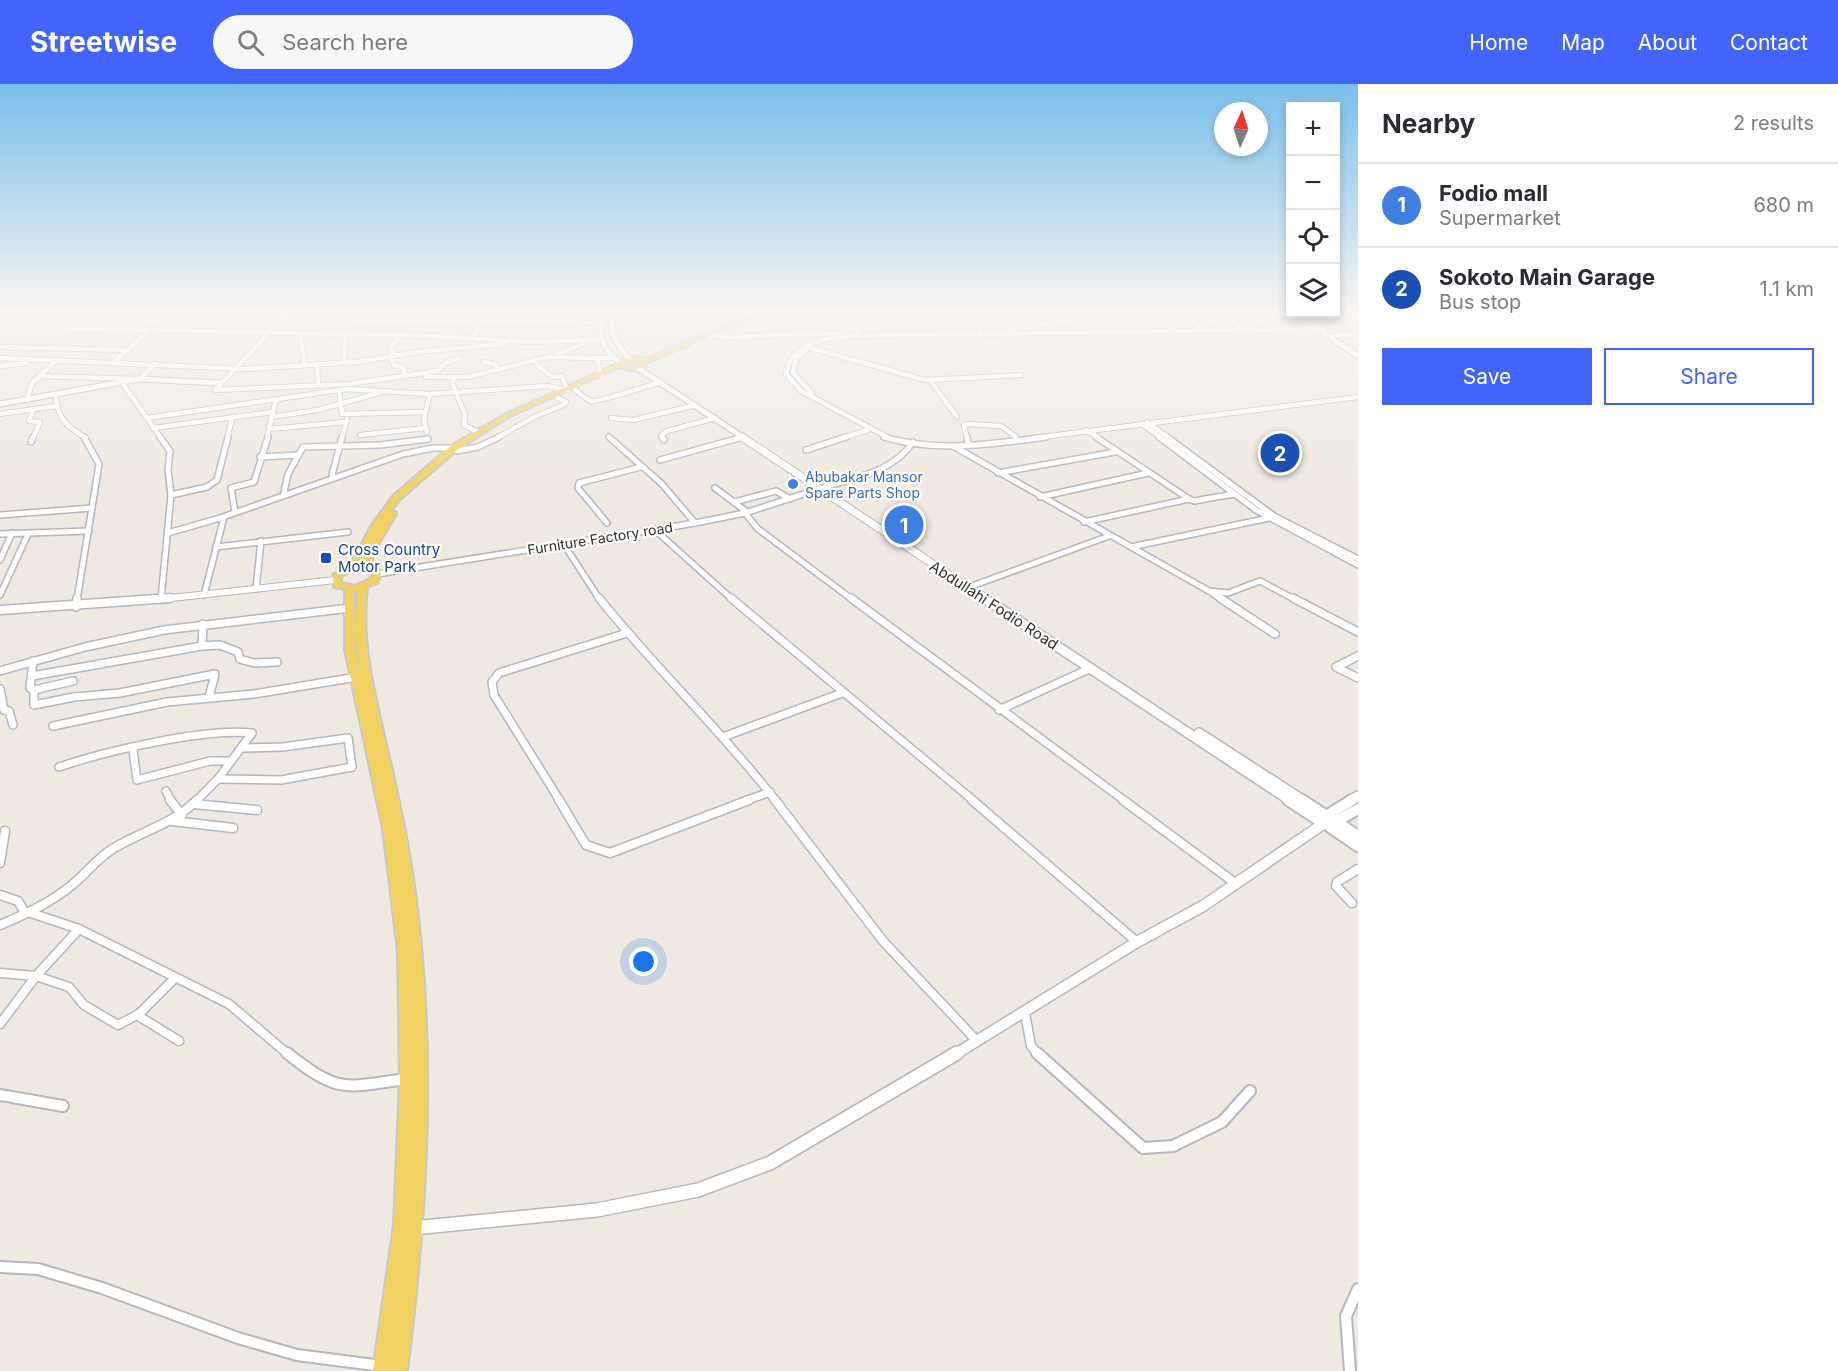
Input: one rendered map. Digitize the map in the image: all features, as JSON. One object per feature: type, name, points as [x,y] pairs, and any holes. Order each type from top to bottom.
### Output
[{"type":"main road","points":[[365,567],[371,549],[396,509],[455,449],[613,369]]},
{"type":"main road","points":[[354,567],[376,525],[396,498],[477,432],[614,369]]},
{"type":"main road","name":"Abdullahi Fodio Road","points":[[647,369],[661,382],[743,437],[1329,821],[1358,846]]},
{"type":"main road","name":"Abdullahi Fodio Road","points":[[650,369],[822,488],[1091,668],[1329,821],[1358,836]]},
{"type":"main road","points":[[354,567],[365,567],[377,574],[375,581],[356,588],[337,585],[335,580],[338,575],[354,567]]},
{"type":"main road","points":[[356,588],[348,624],[350,650],[389,829],[405,951],[407,1079],[402,1225],[382,1369]]},
{"type":"main road","points":[[356,588],[360,647],[395,812],[410,899],[416,961],[418,1148],[406,1318],[398,1371]]},
{"type":"main road","points":[[1329,821],[1358,796]]},
{"type":"main road","points":[[1329,821],[1358,809]]},
{"type":"street","points":[[27,400],[32,383],[47,369]]},
{"type":"street","points":[[0,404],[123,384],[139,379],[150,369]]},
{"type":"street","points":[[232,369],[215,390],[349,384],[439,369]]},
{"type":"street","points":[[318,369],[318,385]]},
{"type":"street","points":[[404,369],[405,374]]},
{"type":"street","points":[[422,372],[423,377],[444,375],[455,378],[498,369]]},
{"type":"street","points":[[542,369],[552,377],[562,376],[571,390]]},
{"type":"street","points":[[600,369],[601,375]]},
{"type":"street","points":[[786,369],[789,380],[801,391],[876,429],[913,442],[968,442],[1086,430],[1115,452],[1189,499],[1194,501],[1234,494]]},
{"type":"street","points":[[793,369],[793,374],[801,385],[823,402],[868,430],[885,438],[953,447],[1358,395]]},
{"type":"street","points":[[889,369],[930,380],[1021,375]]},
{"type":"street","points":[[39,376],[220,383]]},
{"type":"street","points":[[455,378],[452,383],[465,414],[464,425],[477,432]]},
{"type":"street","points":[[930,380],[957,417]]},
{"type":"street","points":[[147,418],[339,390],[430,394],[547,386],[571,390],[590,401],[599,402],[616,394],[661,382]]},
{"type":"street","points":[[123,384],[170,451],[171,495],[161,599]]},
{"type":"street","points":[[299,387],[300,413]]},
{"type":"street","points":[[339,390],[340,413],[425,412]]},
{"type":"street","points":[[153,428],[233,416],[300,413],[385,391]]},
{"type":"street","points":[[430,394],[425,412],[428,439],[433,446]]},
{"type":"street","points":[[56,396],[56,406],[66,426],[87,439],[98,461],[76,607]]},
{"type":"street","points":[[168,533],[224,517],[332,475],[433,446],[455,449],[482,447],[529,420],[565,404],[566,402],[558,398]]},
{"type":"street","points":[[235,512],[231,488],[254,482],[270,429],[276,399]]},
{"type":"street","points":[[611,418],[633,420],[696,405]]},
{"type":"street","points":[[0,414],[56,406]]},
{"type":"street","points":[[31,442],[40,422],[29,421],[33,410]]},
{"type":"street","points":[[332,475],[349,414]]},
{"type":"street","points":[[171,495],[207,487],[217,480],[233,416]]},
{"type":"street","points":[[664,440],[661,436],[667,431],[715,418]]},
{"type":"street","points":[[270,429],[345,422]]},
{"type":"street","points":[[1144,422],[1234,494],[1269,518],[1358,565]]},
{"type":"street","points":[[1144,422],[1274,516],[1358,559]]},
{"type":"street","points":[[968,442],[964,425],[969,424],[1001,426],[1016,437]]},
{"type":"street","points":[[360,435],[426,428]]},
{"type":"street","points":[[806,450],[868,430]]},
{"type":"street","points":[[609,437],[678,501],[695,523]]},
{"type":"street","points":[[660,460],[743,437]]},
{"type":"street","points":[[284,492],[288,474],[303,447],[380,446],[428,439]]},
{"type":"street","name":"Furniture Factory road","points":[[377,574],[655,530],[746,512],[885,468],[902,458],[913,442]]},
{"type":"street","points":[[953,447],[1209,591],[1275,634]]},
{"type":"street","points":[[998,473],[1115,452]]},
{"type":"street","points":[[260,457],[298,455]]},
{"type":"street","points":[[607,523],[578,488],[579,483],[641,467]]},
{"type":"street","points":[[1040,497],[1149,473]]},
{"type":"street","points":[[715,488],[746,512],[758,529],[1235,883]]},
{"type":"street","points":[[734,502],[777,491],[790,499]]},
{"type":"street","points":[[1084,522],[1189,499]]},
{"type":"street","points":[[0,520],[92,508]]},
{"type":"street","points":[[204,596],[224,517]]},
{"type":"street","points":[[1131,547],[1269,518]]},
{"type":"street","points":[[655,530],[691,565],[842,693],[923,758],[1137,942]]},
{"type":"street","points":[[0,534],[89,531]]},
{"type":"street","points":[[216,547],[348,532]]},
{"type":"street","points":[[0,560],[12,533]]},
{"type":"street","points":[[0,595],[3,580],[28,534]]},
{"type":"street","points":[[972,586],[1109,536]]},
{"type":"street","points":[[256,589],[261,541]]},
{"type":"street","points":[[563,543],[590,587],[627,633],[723,736],[770,792],[883,941],[976,1040]]},
{"type":"street","points":[[0,572],[9,571]]},
{"type":"street","points":[[0,610],[76,607],[204,596],[335,580]]},
{"type":"street","points":[[1209,591],[1228,593],[1260,581],[1358,632]]},
{"type":"street","points":[[0,671],[164,630],[350,608]]},
{"type":"street","points":[[202,646],[204,624]]},
{"type":"street","points":[[627,633],[499,673],[491,683],[491,692],[504,708],[586,845],[610,853],[770,792]]},
{"type":"street","points":[[32,676],[202,646],[224,646],[238,652],[240,659],[254,663],[277,662]]},
{"type":"street","points":[[1358,656],[1336,667],[1358,678]]},
{"type":"street","points":[[33,661],[30,687],[34,690],[34,705],[37,706],[74,697],[120,693],[214,674],[209,697]]},
{"type":"street","points":[[999,710],[1091,668]]},
{"type":"street","points":[[53,726],[140,707],[209,697],[208,699],[243,695],[357,677]]},
{"type":"street","points":[[34,690],[73,681]]},
{"type":"street","points":[[0,689],[4,710],[9,711],[13,724]]},
{"type":"street","points":[[723,736],[842,693]]},
{"type":"street","points":[[0,925],[28,913],[75,883],[91,865],[108,852],[182,815],[218,779],[229,761],[243,748],[252,732],[191,737],[59,766]]},
{"type":"street","points":[[218,779],[281,780],[352,767],[348,738],[283,747],[243,748]]},
{"type":"street","points":[[133,750],[138,780],[210,761],[229,761]]},
{"type":"street","points":[[166,791],[173,806],[182,815]]},
{"type":"street","points":[[194,804],[257,810]]},
{"type":"street","points":[[172,821],[233,828]]},
{"type":"street","points":[[413,1228],[597,1210],[698,1190],[770,1163],[1025,1013],[1137,942],[1203,906],[1329,821]]},
{"type":"street","points":[[0,860],[5,831]]},
{"type":"street","points":[[1352,903],[1336,886],[1336,882],[1358,869]]},
{"type":"street","points":[[0,895],[18,901],[28,913],[79,929],[229,1005],[324,1081],[334,1085],[350,1085],[407,1079]]},
{"type":"street","points":[[1,1019],[79,929]]},
{"type":"street","points":[[0,973],[36,976],[69,987],[84,1005],[118,1025],[124,1026],[174,979]]},
{"type":"street","points":[[1025,1013],[1031,1046],[1049,1066],[1143,1148],[1173,1146],[1222,1122],[1250,1091]]},
{"type":"street","points":[[137,1015],[179,1041]]},
{"type":"street","points":[[0,1095],[63,1106]]},
{"type":"street","points":[[0,1267],[38,1269],[102,1288],[238,1338],[297,1355],[382,1369]]},
{"type":"street","points":[[1350,1371],[1346,1316],[1358,1289]]},
{"type":"place","name":"Sokoto Main Garage","points":[[1280,453]]},
{"type":"place","name":"Abubakar Mansor Spare Parts Shop","points":[[793,484]]},
{"type":"place","name":"Fodio mall","points":[[904,525]]},
{"type":"place","name":"Cross Country Motor Park","points":[[326,558]]}]
